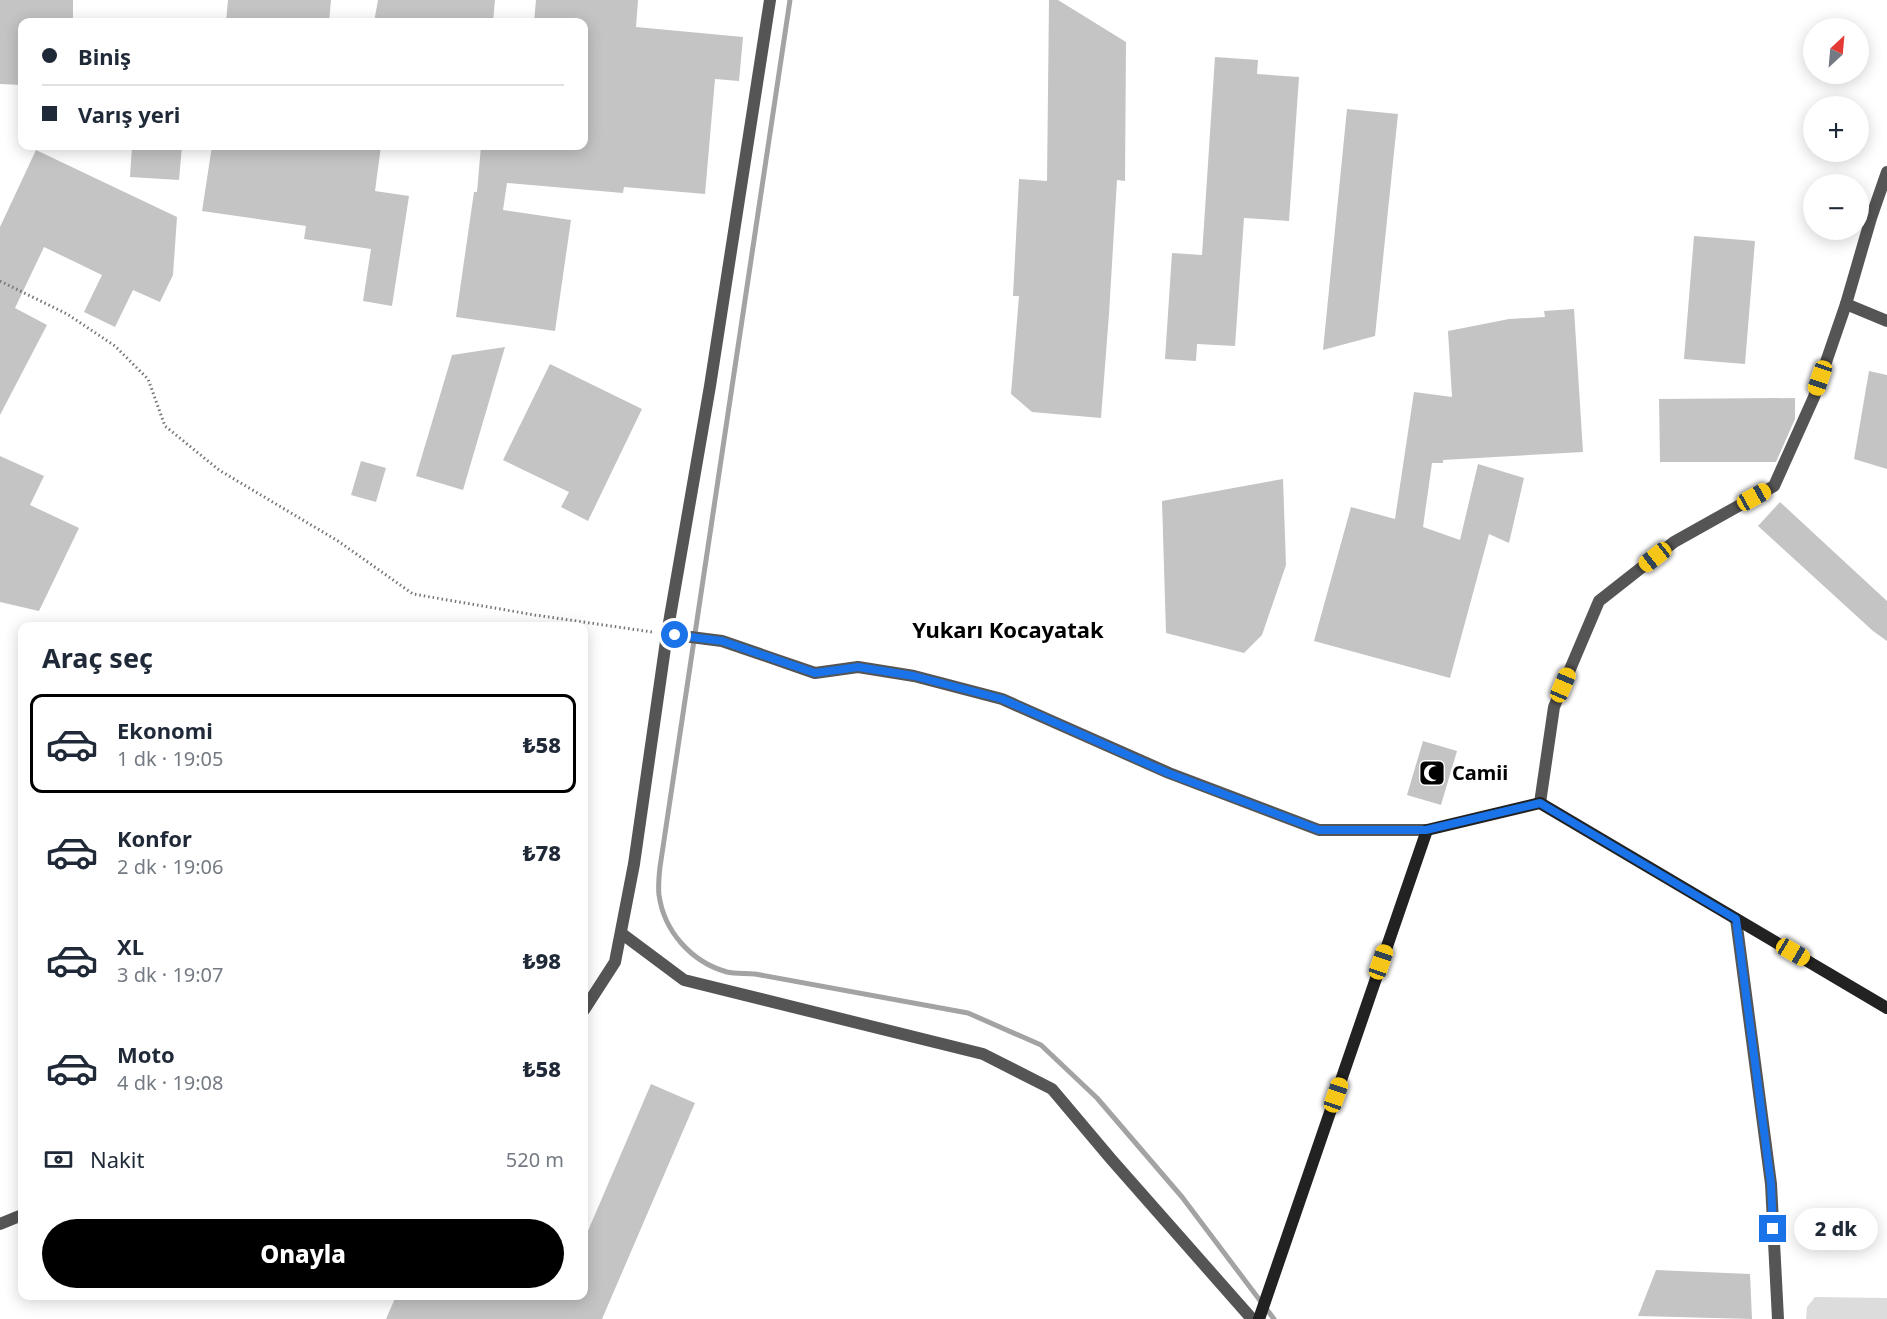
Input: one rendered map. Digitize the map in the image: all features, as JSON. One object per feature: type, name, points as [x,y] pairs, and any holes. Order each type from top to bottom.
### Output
[{"type":"street","points":[[588,1004],[615,962],[634,864],[770,0]]},
{"type":"street","points":[[1540,803],[1554,706],[1599,601],[1674,542],[1774,486],[1814,397],[1887,172]]},
{"type":"street","points":[[1846,304],[1887,321]]},
{"type":"street","points":[[671,634],[722,641],[815,673],[858,667],[914,676],[1002,699],[1168,773],[1319,830],[1426,830],[1540,803],[1887,1008]]},
{"type":"street","points":[[1259,1319],[1426,830]]},
{"type":"street","points":[[1736,919],[1771,1184],[1778,1319]]},
{"type":"street","points":[[621,933],[684,980],[983,1054],[1052,1089],[1252,1319]]},
{"type":"street","points":[[0,1224],[18,1217]]},
{"type":"path","points":[[0,281],[67,314],[115,346],[148,379],[165,426],[219,470],[338,541],[413,594],[585,622]]},
{"type":"path","points":[[588,622],[671,634]]},
{"type":"shaded area","points":[[1815,1297],[1887,1298],[1887,1319],[1806,1319],[1807,1307]]},
{"type":"building","points":[[0,0],[73,0],[73,18],[18,18],[18,85],[0,84]]},
{"type":"building","points":[[228,0],[331,0],[329,18],[226,18]]},
{"type":"building","points":[[378,0],[495,0],[493,18],[375,18]]},
{"type":"building","points":[[536,0],[638,0],[636,27],[743,37],[739,81],[715,79],[705,194],[624,187],[623,193],[507,183],[503,210],[571,220],[555,331],[456,317],[474,192],[477,192],[481,150],[588,150],[588,18],[534,18]]},
{"type":"building","points":[[1049,0],[1058,0],[1126,42],[1125,181],[1117,180],[1101,418],[1032,412],[1011,394],[1019,296],[1013,296],[1019,179],[1047,181]]},
{"type":"building","points":[[1215,57],[1258,60],[1257,74],[1299,77],[1289,221],[1244,218],[1235,346],[1197,344],[1196,361],[1165,359],[1172,253],[1202,255]]},
{"type":"building","points":[[1347,109],[1398,114],[1375,336],[1323,350]]},
{"type":"building","points":[[36,150],[177,217],[173,275],[160,302],[133,290],[115,327],[84,312],[102,275],[44,247],[15,308],[47,325],[0,415],[0,227]]},
{"type":"building","points":[[132,150],[182,150],[179,180],[130,177]]},
{"type":"building","points":[[211,150],[380,150],[375,191],[409,196],[392,306],[363,301],[371,249],[304,239],[306,226],[202,211]]},
{"type":"building","points":[[1694,236],[1755,241],[1745,364],[1684,359]]},
{"type":"building","points":[[1574,309],[1583,452],[1443,460],[1443,463],[1432,463],[1423,527],[1460,540],[1478,464],[1524,478],[1509,543],[1489,534],[1450,678],[1314,641],[1351,507],[1395,519],[1414,392],[1452,397],[1448,331],[1509,319],[1545,317],[1544,311]]},
{"type":"building","points":[[505,347],[463,490],[416,476],[452,355]]},
{"type":"building","points":[[550,364],[642,409],[588,521],[561,507],[569,492],[503,460]]},
{"type":"building","points":[[1869,371],[1887,375],[1887,469],[1854,459]]},
{"type":"building","points":[[1795,398],[1795,419],[1776,462],[1660,462],[1659,399]]},
{"type":"building","points":[[0,456],[44,476],[30,505],[79,528],[39,611],[0,602]]},
{"type":"building","points":[[361,461],[386,468],[376,502],[351,495]]},
{"type":"building","points":[[1283,479],[1286,565],[1262,635],[1244,653],[1166,633],[1162,501]]},
{"type":"building","points":[[1780,502],[1887,601],[1887,641],[1873,631],[1758,526]]},
{"type":"building","name":"Camii","points":[[1423,741],[1457,751],[1441,805],[1407,795]]},
{"type":"building","points":[[651,1084],[695,1103],[602,1319],[386,1319],[394,1300],[588,1300],[588,1231]]},
{"type":"building","points":[[1656,1270],[1750,1274],[1752,1319],[1638,1316]]},
{"type":"waterway","points":[[790,0],[660,867],[659,892],[662,908],[673,933],[691,953],[702,961],[730,973],[755,974],[968,1013],[1041,1045],[1097,1098],[1182,1197],[1274,1319]]},
{"type":"place","name":"Camii","points":[[1432,773]]},
{"type":"district","name":"Yukarı Kocayatak","points":[[1008,630]]},
{"type":"route","points":[[675,635],[722,641],[815,673],[858,667],[914,676],[1002,699],[1168,773],[1319,830],[1426,830],[1540,803],[1736,919],[1771,1184],[1773,1229]]}]
